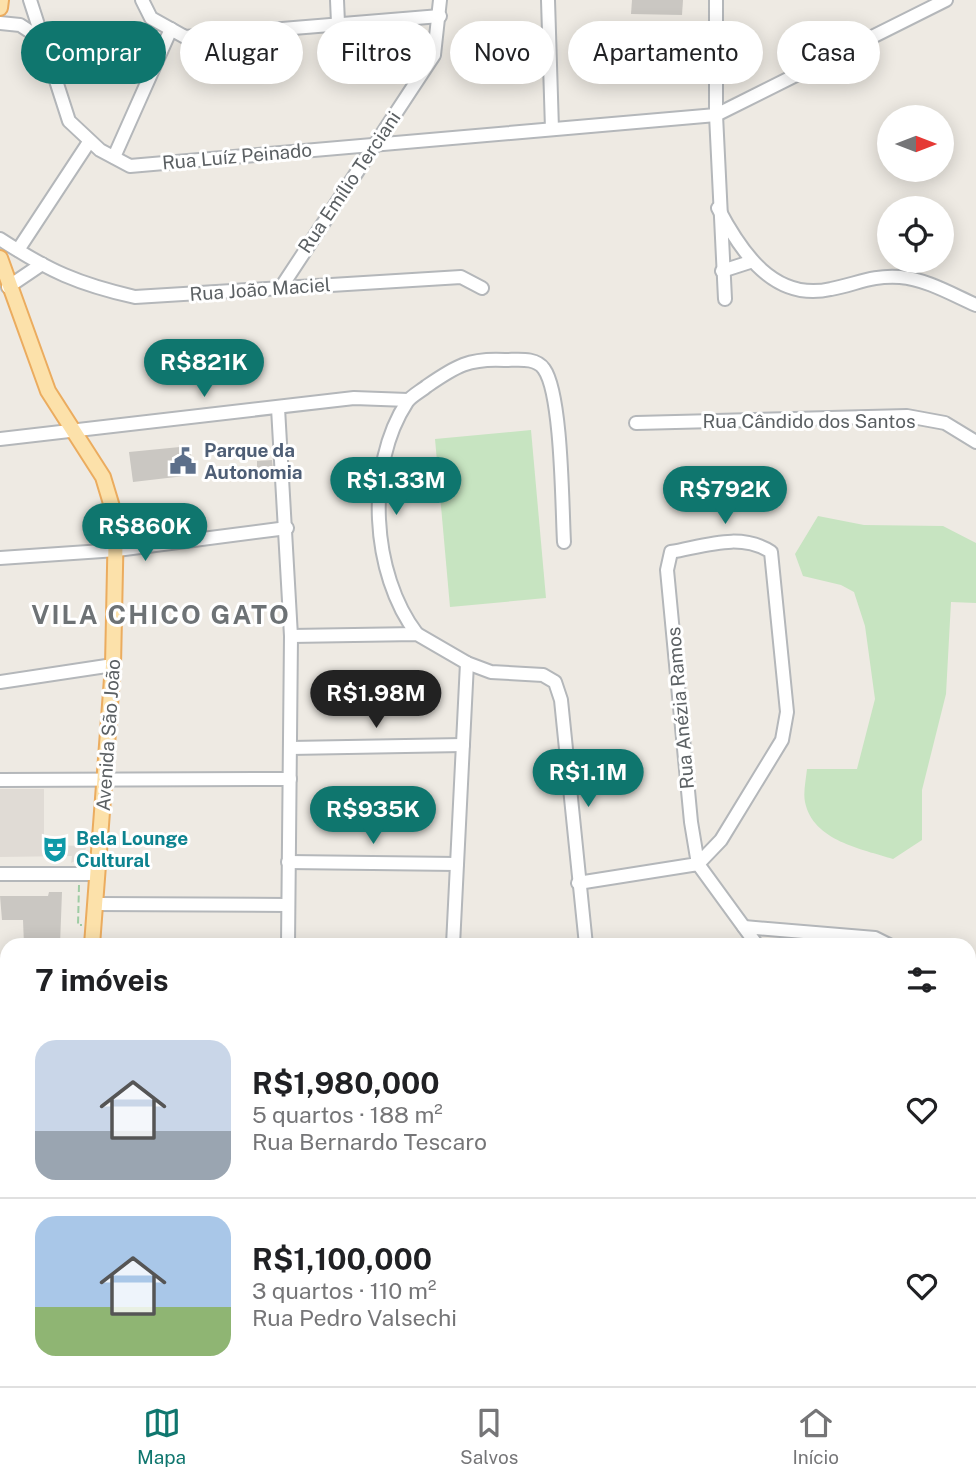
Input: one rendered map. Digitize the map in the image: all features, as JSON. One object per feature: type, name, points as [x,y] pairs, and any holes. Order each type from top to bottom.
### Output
[{"type":"main road","points":[[0,8],[1,0]]},
{"type":"main road","name":"Avenida São João","points":[[1,264],[48,391],[103,477],[116,520],[113,665],[93,938]]},
{"type":"street","name":"Rua Luíz Peinado","points":[[30,0],[36,21]]},
{"type":"street","points":[[142,0],[150,18],[185,37],[317,25]]},
{"type":"street","points":[[337,0],[338,21]]},
{"type":"street","name":"Rua Emílio Terciani","points":[[282,286],[434,55],[440,0]]},
{"type":"street","points":[[548,0],[552,129]]},
{"type":"street","points":[[716,0],[716,115],[725,299]]},
{"type":"street","points":[[716,115],[946,0]]},
{"type":"street","points":[[367,21],[440,16]]},
{"type":"street","points":[[0,23],[21,26]]},
{"type":"street","points":[[114,157],[171,29]]},
{"type":"street","name":"Rua Luíz Peinado","points":[[56,84],[69,121],[89,142],[130,166],[716,115]]},
{"type":"street","points":[[18,250],[89,142]]},
{"type":"street","points":[[719,208],[750,262],[780,284],[808,290],[830,290],[869,277],[903,277],[976,305]]},
{"type":"street","name":"Rua João Maciel","points":[[0,239],[85,286],[135,297],[223,294],[282,286],[461,277],[482,288]]},
{"type":"street","points":[[722,271],[750,262]]},
{"type":"street","points":[[8,287],[20,276],[43,264]]},
{"type":"street","points":[[565,542],[554,393],[543,367],[532,360],[480,359],[453,368],[408,400],[394,426],[382,473],[379,525],[391,587],[407,621],[417,634],[467,663],[491,672],[543,675],[555,682],[561,700],[585,938]]},
{"type":"street","points":[[0,439],[354,398],[408,400]]},
{"type":"street","points":[[278,408],[287,528],[291,636],[288,938]]},
{"type":"street","name":"Rua Cândido dos Santos","points":[[636,423],[907,416],[944,424],[976,442]]},
{"type":"street","points":[[0,558],[117,550],[287,528]]},
{"type":"street","name":"Rua Anézia Ramos","points":[[741,540],[756,542],[771,552],[788,712],[782,740],[721,840],[698,864],[691,822],[668,583],[671,552],[741,540]]},
{"type":"street","points":[[291,636],[417,634]]},
{"type":"street","points":[[453,938],[467,663]]},
{"type":"street","points":[[0,682],[113,665]]},
{"type":"street","points":[[290,748],[463,745]]},
{"type":"street","points":[[0,780],[290,779]]},
{"type":"street","points":[[288,862],[457,864]]},
{"type":"street","points":[[578,883],[698,864],[752,938]]},
{"type":"street","points":[[0,874],[97,874]]},
{"type":"street","points":[[96,904],[288,905]]},
{"type":"street","points":[[744,927],[875,938]]},
{"type":"street","points":[[664,1386],[688,1386]]},
{"type":"street","points":[[830,1386],[861,1386]]},
{"type":"path","points":[[79,874],[78,925],[94,927]]},
{"type":"shaded area","points":[[0,789],[44,789],[44,845],[87,846],[82,857],[71,863],[72,856],[0,857]]},
{"type":"green space","points":[[531,430],[546,598],[450,607],[435,439]]},
{"type":"green space","points":[[818,516],[864,525],[943,526],[976,543],[976,603],[951,602],[946,694],[922,790],[922,840],[893,859],[854,847],[828,835],[810,815],[805,802],[807,769],[857,769],[875,699],[865,626],[854,592],[841,585],[803,576],[795,554]]},
{"type":"building","points":[[632,0],[683,0],[682,15],[631,14]]},
{"type":"building","points":[[190,446],[193,475],[133,482],[129,452]]},
{"type":"building","points":[[272,460],[273,470],[257,470],[257,461]]},
{"type":"building","points":[[49,892],[62,892],[60,938],[24,938],[23,920],[2,920],[0,896],[48,896]]},
{"type":"place","name":"Parque da Autonomia","points":[[183,461]]},
{"type":"place","name":"Bela Lounge Cultural","points":[[55,849]]},
{"type":"district","name":"VILA CHICO GATO","points":[[161,615]]}]
